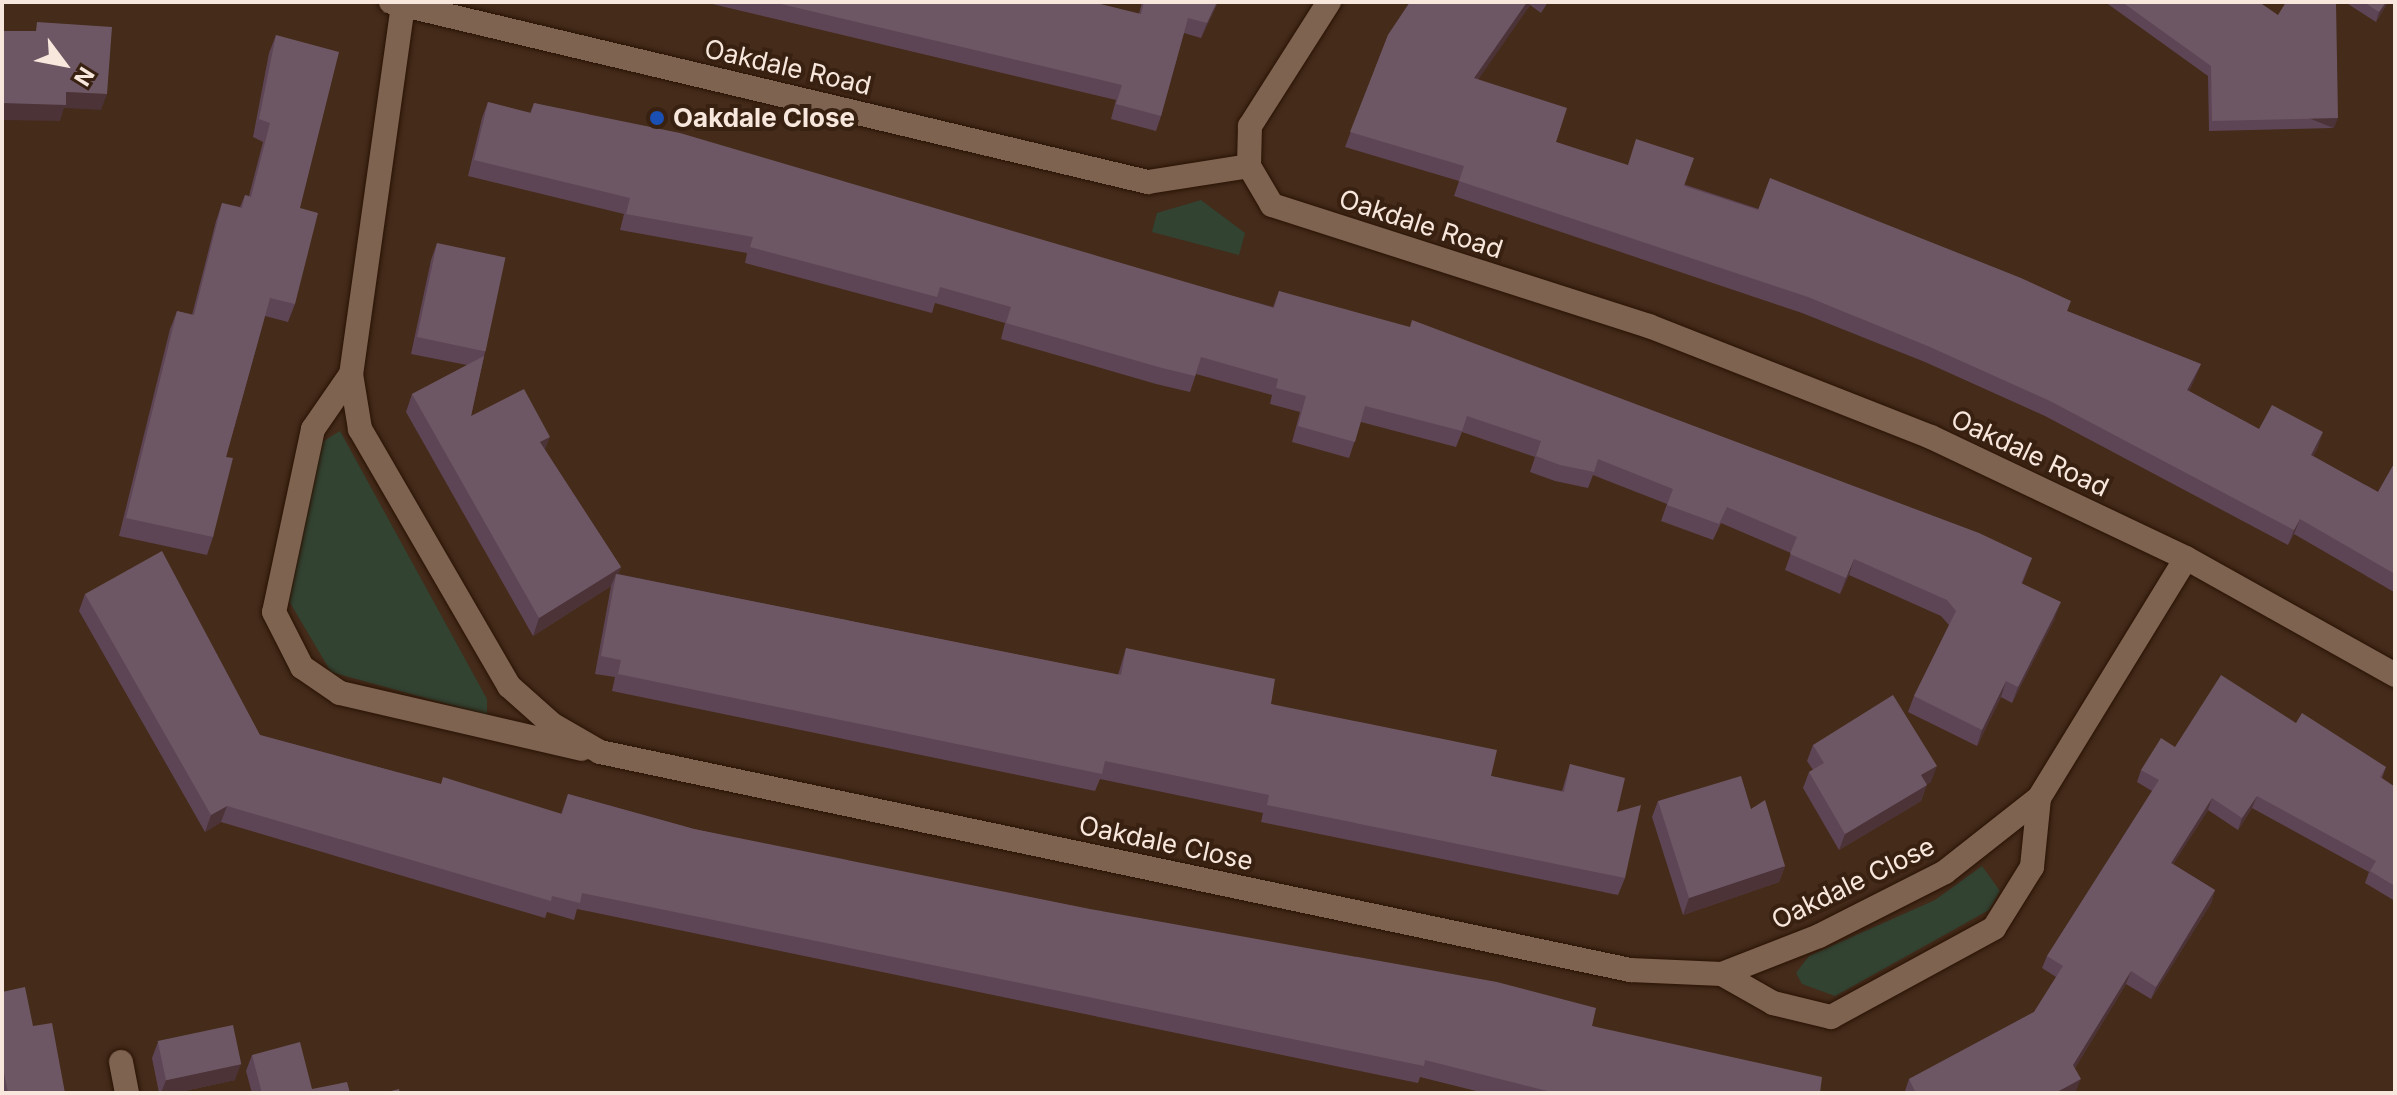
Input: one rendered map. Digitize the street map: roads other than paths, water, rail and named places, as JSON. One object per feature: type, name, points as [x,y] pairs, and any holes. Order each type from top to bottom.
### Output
[{"type":"street","points":[[1249,166],[1250,126],[1329,2]]},
{"type":"street","name":"Oakdale Road","points":[[397,3],[1148,182],[1249,166],[1272,205],[1649,326],[1931,437],[2186,558],[2395,675]]},
{"type":"street","name":"Oakdale Close","points":[[397,3],[351,374],[360,429],[509,686],[553,725],[600,752]]},
{"type":"street","name":"Oakdale Close","points":[[351,374],[313,429],[274,612],[302,667],[340,693],[600,752],[1630,970],[1722,974],[1819,936],[1945,872],[2039,798],[2186,558]]},
{"type":"street","name":"Oakdale Close","points":[[1722,974],[1773,1003],[1831,1017],[1994,928],[2032,867],[2039,798]]},
{"type":"street","points":[[121,1062],[127,1093]]},
{"type":"place","name":"Oakdale Close","points":[[657,118]]}]
